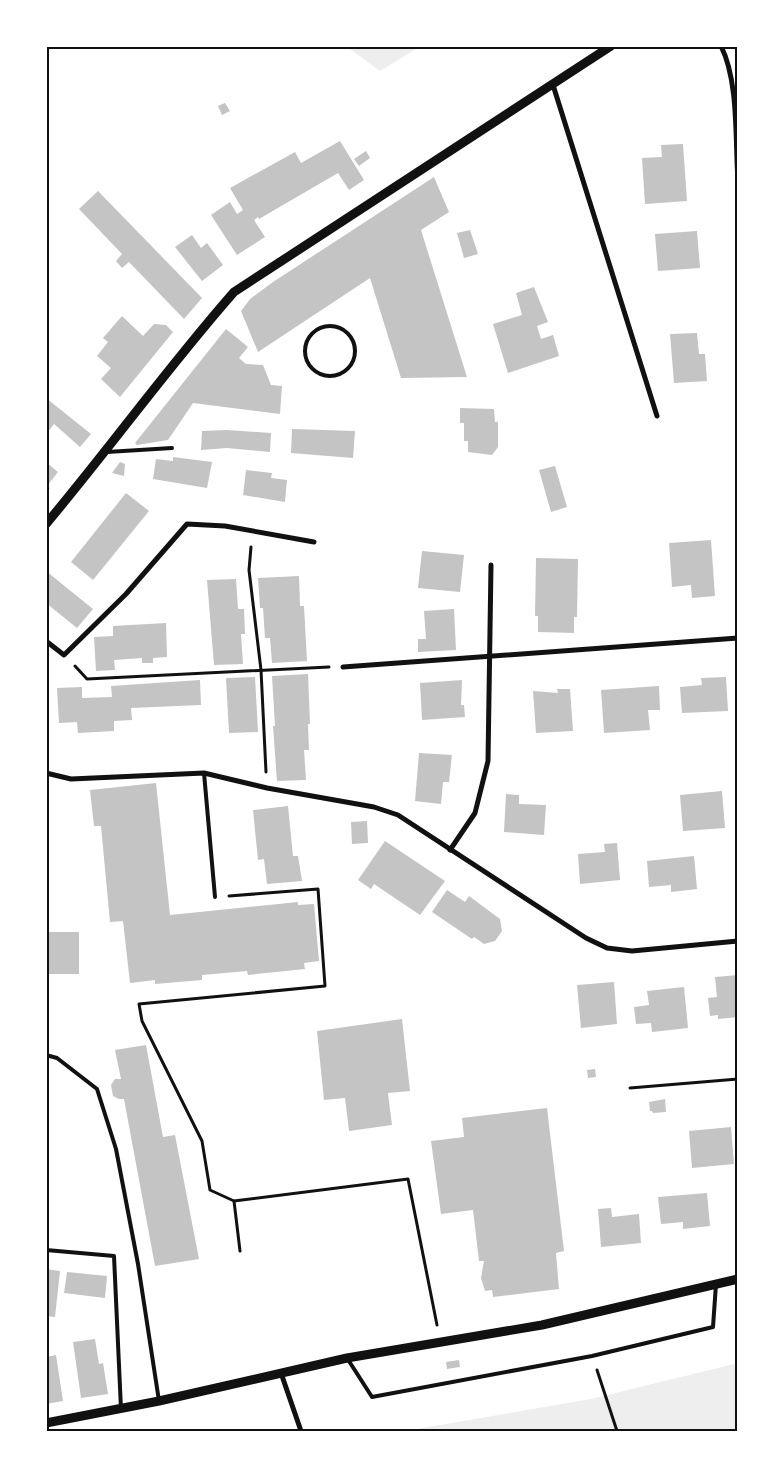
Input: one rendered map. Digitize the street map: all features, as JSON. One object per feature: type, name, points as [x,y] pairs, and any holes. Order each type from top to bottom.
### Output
[{"type":"street","points":[[46,524],[107,452],[207,323],[234,292],[611,46]]},
{"type":"street","points":[[720,46],[725,55],[732,91],[738,180]]},
{"type":"street","points":[[553,85],[657,416]]},
{"type":"street","points":[[46,640],[64,655],[126,594],[187,524],[225,526],[314,542]]},
{"type":"street","points":[[450,850],[475,813],[488,761],[491,565]]},
{"type":"street","points":[[343,667],[738,638]]},
{"type":"street","points":[[46,773],[71,779],[204,773],[267,788],[374,807],[398,815],[586,938],[607,948],[632,951],[738,941]]},
{"type":"street","points":[[46,1423],[159,1401],[347,1358],[542,1325],[738,1279]]},
{"type":"street","points":[[281,1373],[300,1431]]},
{"type":"lane","points":[[324,326],[334,326],[343,330],[350,336],[354,346],[354,356],[351,364],[344,372],[335,376],[325,376],[316,372],[305,357],[305,347],[308,338],[315,330],[324,326]]},
{"type":"lane","points":[[107,452],[172,448]]},
{"type":"lane","points":[[204,773],[215,897]]},
{"type":"lane","points":[[46,1055],[57,1058],[97,1089],[116,1149],[138,1264],[159,1401]]},
{"type":"lane","points":[[46,1250],[114,1256],[121,1409]]},
{"type":"lane","points":[[347,1358],[372,1397],[592,1356],[713,1327],[716,1284]]},
{"type":"path","points":[[253,531],[249,570],[261,670],[267,788]]},
{"type":"path","points":[[64,655],[87,678],[343,667]]},
{"type":"path","points":[[215,897],[318,889],[325,986],[139,1004],[142,1021],[202,1141],[210,1190],[234,1201],[408,1179],[440,1342]]},
{"type":"path","points":[[630,1088],[738,1079]]},
{"type":"path","points":[[234,1201],[240,1251]]},
{"type":"path","points":[[592,1356],[617,1431]]},
{"type":"shaded area","points":[[346,46],[421,46],[380,71]]},
{"type":"shaded area","points":[[738,1363],[738,1431],[405,1431],[591,1399]]},
{"type":"building","points":[[225,103],[230,111],[222,115],[218,106]]},
{"type":"building","points":[[340,141],[364,180],[349,190],[338,173],[259,219],[258,217],[254,220],[265,237],[237,255],[211,215],[230,202],[237,214],[243,210],[230,188],[295,152],[301,163]]},
{"type":"building","points":[[683,144],[687,201],[645,204],[642,158],[662,157],[661,145]]},
{"type":"building","points":[[366,151],[370,158],[359,166],[354,159]]},
{"type":"building","points":[[434,177],[449,212],[421,230],[467,377],[401,378],[370,278],[258,352],[241,311],[250,299]]},
{"type":"building","points":[[98,191],[202,298],[184,319],[129,262],[122,268],[116,261],[122,254],[79,209]]},
{"type":"building","points":[[470,230],[478,254],[464,258],[457,233]]},
{"type":"building","points":[[697,231],[700,268],[658,271],[655,234]]},
{"type":"building","points":[[192,235],[201,248],[207,243],[223,265],[202,281],[175,247]]},
{"type":"building","points":[[534,287],[548,322],[537,326],[541,339],[553,335],[559,356],[508,373],[493,324],[522,315],[516,293]]},
{"type":"building","points":[[122,316],[143,336],[154,324],[166,325],[173,332],[120,397],[101,379],[111,368],[97,356],[108,342],[103,338]]},
{"type":"building","points":[[226,329],[248,347],[239,358],[246,364],[263,365],[271,385],[282,386],[280,414],[193,403],[168,440],[137,445],[135,443]]},
{"type":"building","points":[[697,333],[699,354],[705,354],[707,381],[674,383],[670,334]]},
{"type":"building","points":[[46,398],[91,434],[80,447],[54,424],[46,434]]},
{"type":"building","points":[[460,408],[494,409],[495,422],[498,422],[498,447],[492,455],[468,452],[468,441],[464,441],[464,423],[460,423]]},
{"type":"building","points":[[292,429],[355,431],[353,458],[291,453]]},
{"type":"building","points":[[227,430],[271,433],[270,452],[227,448],[201,450],[202,431]]},
{"type":"building","points":[[173,457],[212,462],[207,488],[153,479],[156,459],[173,461]]},
{"type":"building","points":[[46,462],[58,472],[47,486],[50,488],[46,493]]},
{"type":"building","points":[[120,462],[125,464],[124,476],[112,473]]},
{"type":"building","points":[[555,466],[567,507],[551,512],[539,470]]},
{"type":"building","points":[[246,470],[272,473],[271,478],[287,480],[285,502],[243,495]]},
{"type":"building","points":[[126,493],[149,511],[93,580],[71,562]]},
{"type":"building","points":[[711,540],[715,596],[692,598],[691,585],[672,587],[669,543]]},
{"type":"building","points":[[422,551],[464,555],[460,592],[418,588]]},
{"type":"building","points":[[536,558],[578,559],[577,617],[574,617],[574,633],[538,632],[538,616],[535,616]]},
{"type":"building","points":[[46,571],[93,609],[77,628],[46,603]]},
{"type":"building","points":[[299,576],[300,606],[304,606],[307,661],[272,663],[270,638],[265,638],[263,608],[260,608],[258,578]]},
{"type":"building","points":[[236,579],[238,609],[244,609],[245,634],[241,634],[243,664],[214,665],[207,580]]},
{"type":"building","points":[[454,609],[456,650],[418,652],[418,639],[426,639],[424,611]]},
{"type":"building","points":[[166,623],[167,657],[153,658],[153,663],[142,663],[142,658],[114,660],[115,670],[96,671],[94,637],[113,636],[113,626]]},
{"type":"building","points":[[308,674],[310,724],[308,724],[309,750],[304,750],[306,780],[277,781],[272,676]]},
{"type":"building","points":[[255,677],[258,732],[229,733],[226,678]]},
{"type":"building","points":[[726,677],[728,711],[682,713],[680,687],[702,685],[701,678]]},
{"type":"building","points":[[200,680],[201,705],[131,708],[132,720],[114,721],[114,731],[78,733],[77,722],[59,723],[57,688],[82,687],[82,698],[112,697],[111,686]]},
{"type":"building","points":[[462,680],[461,705],[464,705],[465,717],[422,720],[420,683]]},
{"type":"building","points":[[659,686],[660,710],[648,710],[650,730],[604,733],[601,690]]},
{"type":"building","points":[[557,689],[570,689],[573,731],[536,733],[533,691],[558,693]]},
{"type":"building","points":[[419,753],[452,755],[449,782],[443,782],[441,804],[415,801]]},
{"type":"building","points":[[156,783],[170,915],[298,902],[298,905],[314,904],[319,961],[304,963],[305,969],[248,975],[247,971],[202,975],[202,980],[155,984],[155,980],[130,983],[123,921],[110,922],[101,826],[94,826],[90,790]]},
{"type":"building","points":[[722,791],[725,828],[683,831],[680,795]]},
{"type":"building","points":[[506,794],[519,795],[519,804],[546,805],[544,835],[504,832]]},
{"type":"building","points":[[288,806],[293,856],[298,856],[302,881],[267,884],[264,859],[258,860],[253,810]]},
{"type":"building","points":[[367,821],[368,843],[352,844],[351,822]]},
{"type":"building","points":[[385,841],[445,881],[420,915],[374,884],[371,889],[358,880]]},
{"type":"building","points":[[617,843],[620,880],[580,884],[578,854],[605,852],[604,844]]},
{"type":"building","points":[[694,856],[697,889],[671,892],[671,885],[649,887],[647,861]]},
{"type":"building","points":[[447,890],[465,902],[469,896],[500,919],[502,931],[495,941],[484,944],[474,937],[472,939],[432,912]]},
{"type":"building","points":[[46,932],[79,932],[79,974],[46,974]]},
{"type":"building","points":[[738,975],[738,1017],[718,1019],[718,1015],[710,1016],[708,998],[717,997],[715,977]]},
{"type":"building","points":[[614,982],[617,1024],[581,1028],[577,985]]},
{"type":"building","points":[[684,987],[688,1028],[652,1032],[651,1023],[636,1024],[634,1007],[649,1005],[647,991]]},
{"type":"building","points":[[402,1019],[410,1091],[388,1093],[392,1125],[349,1131],[345,1098],[324,1100],[317,1031]]},
{"type":"building","points":[[146,1045],[163,1137],[175,1135],[199,1259],[155,1266],[124,1099],[113,1096],[111,1085],[115,1079],[121,1079],[115,1050]]},
{"type":"building","points":[[595,1069],[596,1077],[588,1078],[587,1070]]},
{"type":"building","points":[[665,1099],[666,1112],[653,1113],[650,1111],[649,1102]]},
{"type":"building","points":[[547,1108],[564,1251],[556,1253],[559,1289],[493,1297],[492,1290],[485,1291],[481,1278],[484,1261],[479,1261],[473,1210],[441,1214],[431,1141],[464,1137],[462,1118]]},
{"type":"building","points":[[731,1127],[734,1164],[692,1168],[689,1131]]},
{"type":"building","points":[[707,1193],[710,1226],[683,1229],[683,1222],[661,1224],[658,1197]]},
{"type":"building","points":[[611,1208],[612,1217],[639,1214],[641,1243],[601,1247],[598,1209]]},
{"type":"building","points":[[46,1269],[60,1271],[55,1317],[46,1316]]},
{"type":"building","points":[[67,1272],[107,1276],[105,1298],[64,1293]]},
{"type":"building","points":[[95,1339],[99,1364],[103,1363],[108,1394],[81,1398],[73,1342]]},
{"type":"building","points":[[56,1355],[63,1401],[46,1404],[46,1357]]},
{"type":"building","points":[[459,1360],[460,1367],[447,1369],[446,1362]]}]
